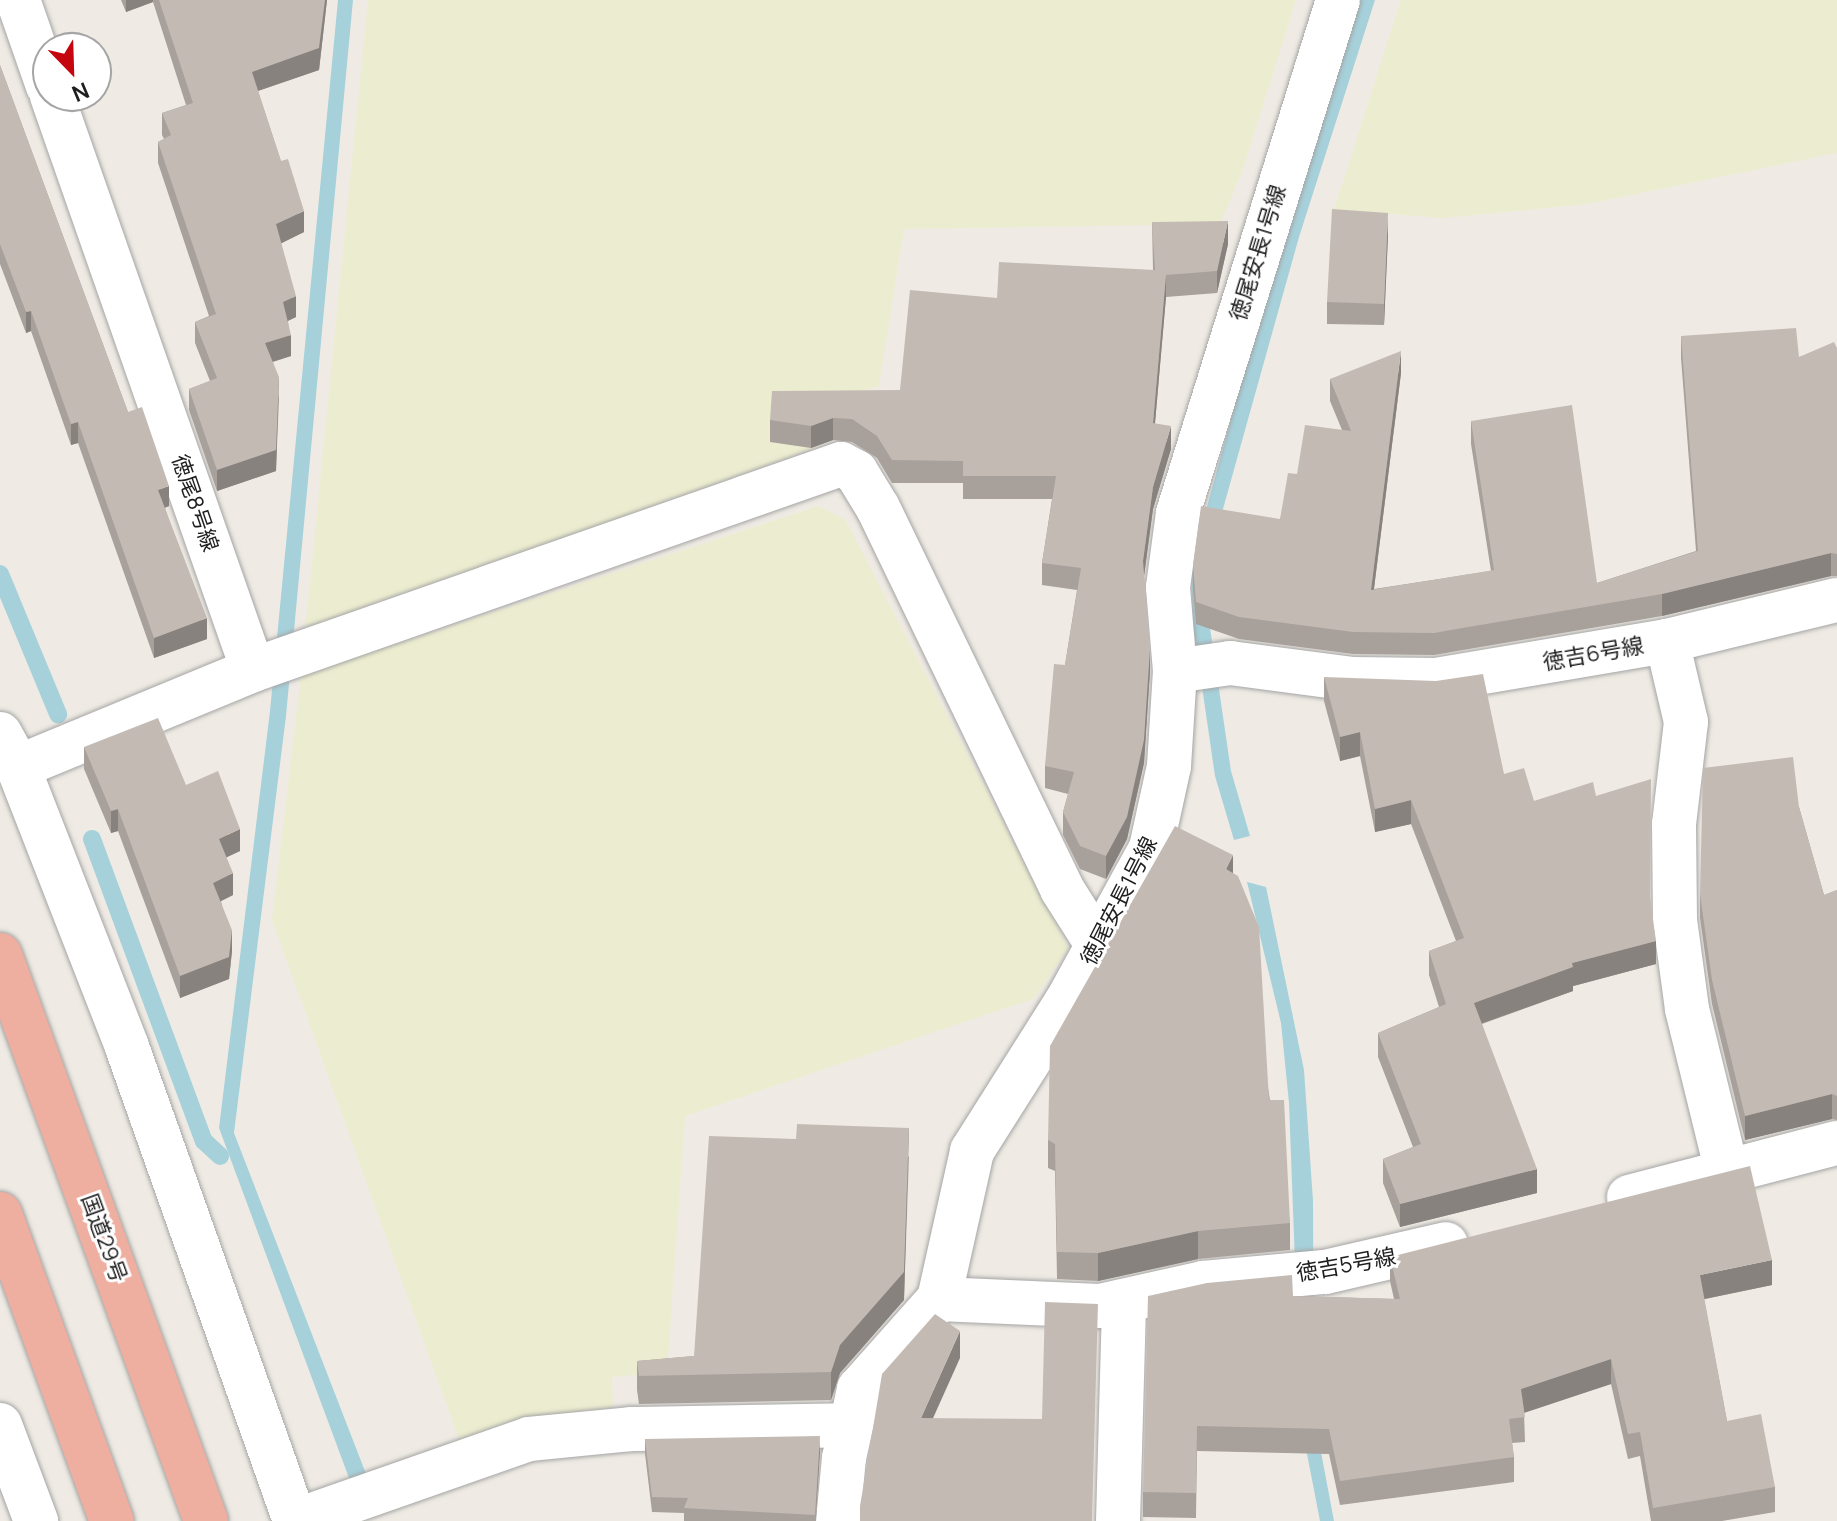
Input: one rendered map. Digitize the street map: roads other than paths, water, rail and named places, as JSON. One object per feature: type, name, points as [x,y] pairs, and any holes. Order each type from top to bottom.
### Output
[{"type":"highway","name":"国道29号","points":[[0,955],[206,1521]]},
{"type":"highway","points":[[0,1214],[112,1521]]},
{"type":"street","points":[[18,0],[32,40]]},
{"type":"street","name":"徳尾安長1号線","points":[[838,1521],[859,1389],[939,1299],[972,1151],[1098,946],[1151,848],[1169,766],[1175,671],[1168,587],[1178,513],[1338,0]]},
{"type":"street","name":"徳尾8号線","points":[[58,112],[253,670]]},
{"type":"street","points":[[851,1425],[631,1429],[529,1439],[295,1521],[127,1047],[9,751],[253,670],[841,464],[856,472],[878,508],[1062,889],[1098,946]]},
{"type":"street","points":[[1667,641],[1837,600]]},
{"type":"street","name":"徳吉6号線","points":[[1175,671],[1230,663],[1351,679],[1436,680],[1667,641],[1686,722],[1674,824],[1675,920],[1687,1009],[1727,1172]]},
{"type":"street","points":[[1589,1207],[1837,1143]]},
{"type":"street","name":"徳吉5号線","points":[[939,1299],[1100,1306],[1203,1283],[1325,1272],[1484,1234]]},
{"type":"street","points":[[1118,1521],[1124,1302]]},
{"type":"street","points":[[0,1425],[36,1521]]},
{"type":"water","points":[[338,0],[353,0],[286,716],[234,1133],[368,1479],[352,1486],[219,1128],[270,711]]},
{"type":"water","points":[[1357,0],[1375,0],[1299,237],[1216,534],[1209,621],[1231,771],[1250,836],[1234,840],[1215,776],[1193,625],[1191,565],[1284,226]]},
{"type":"water","points":[[1247,882],[1266,887],[1304,1070],[1313,1201],[1314,1415],[1334,1521],[1320,1521],[1301,1423],[1289,1103],[1281,1023]]},
{"type":"waterway","points":[[0,574],[58,714]]},
{"type":"waterway","points":[[92,839],[204,1141],[220,1156]]}]
